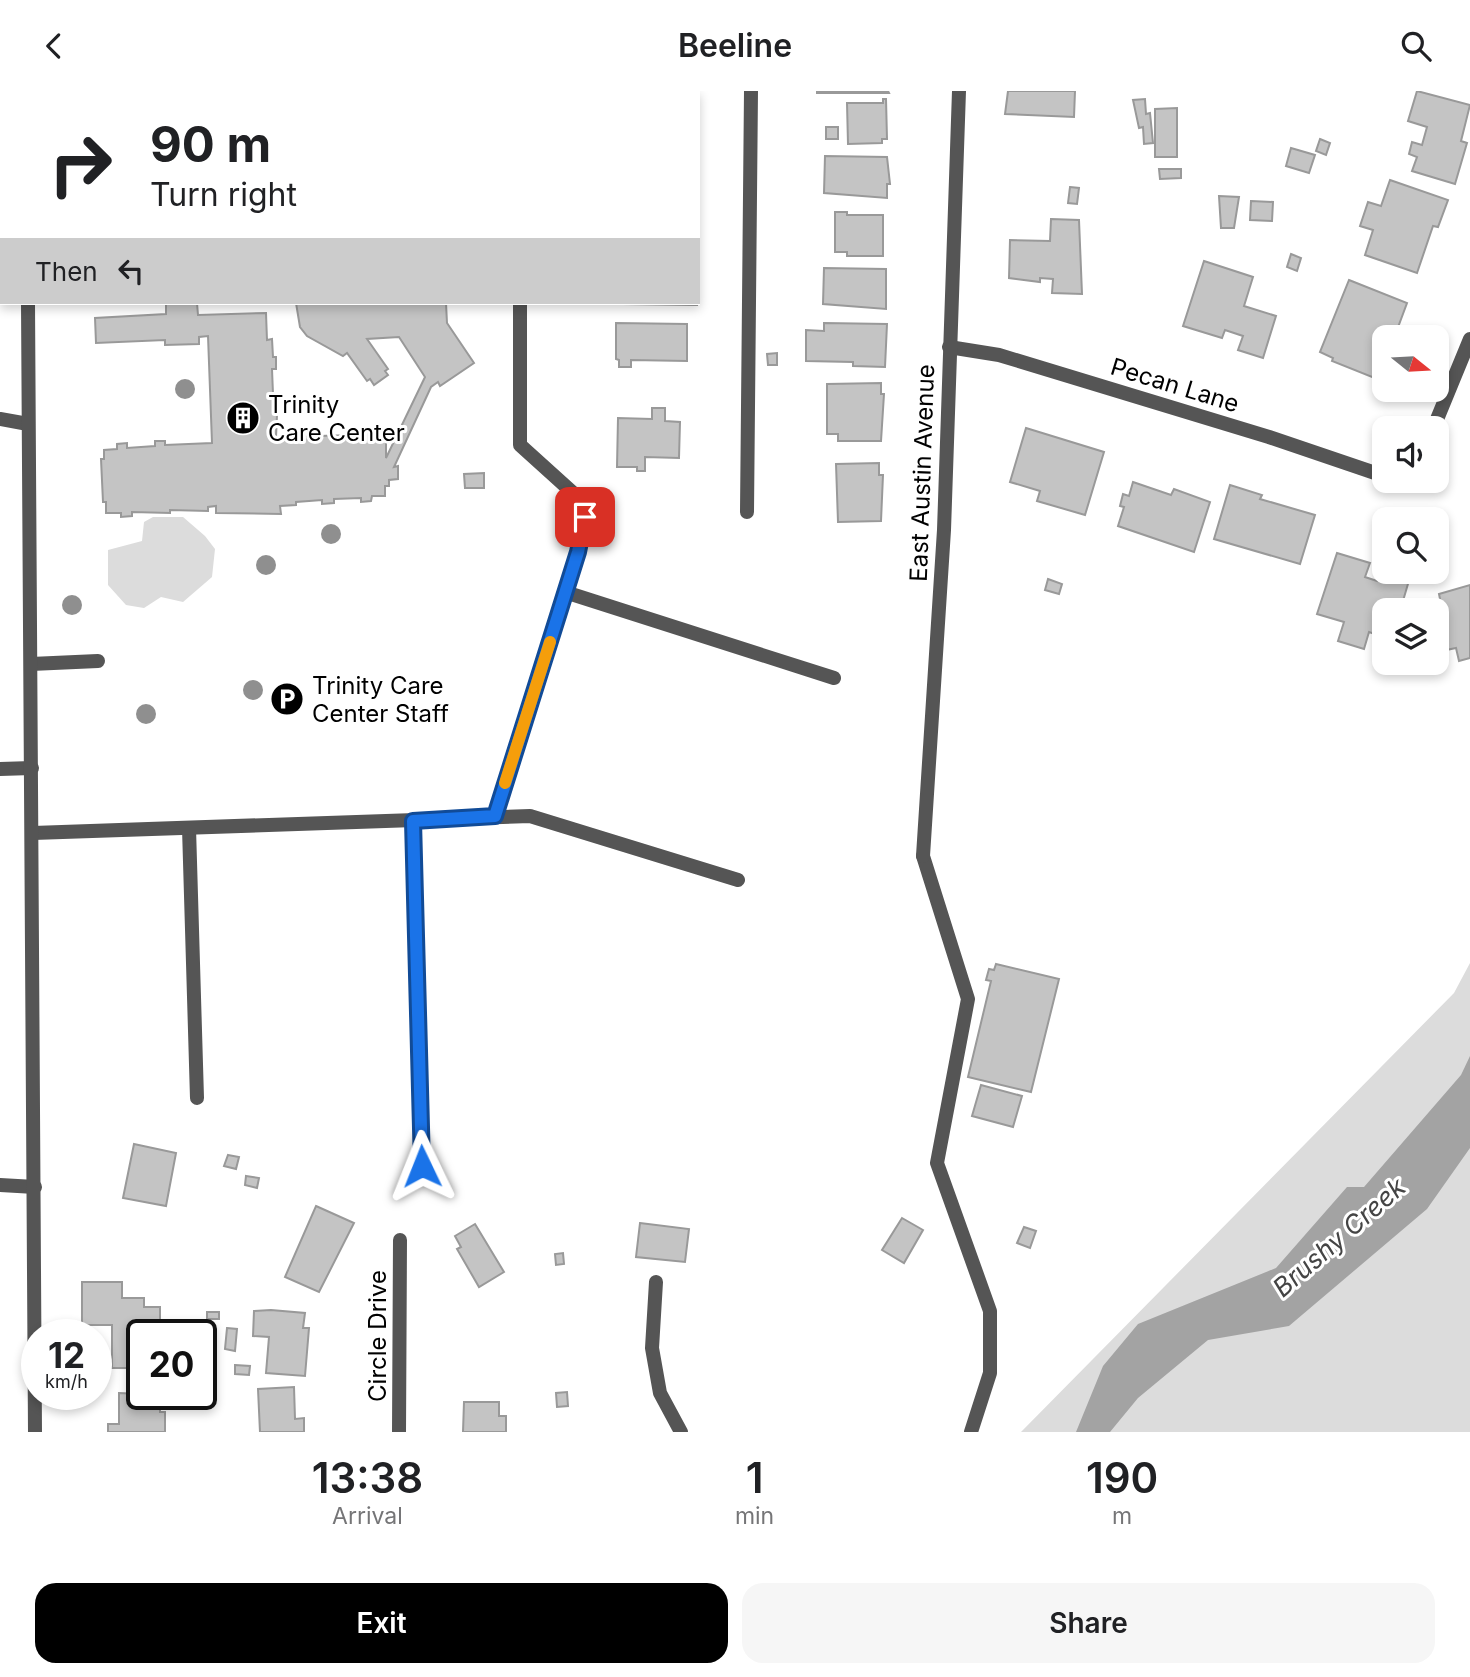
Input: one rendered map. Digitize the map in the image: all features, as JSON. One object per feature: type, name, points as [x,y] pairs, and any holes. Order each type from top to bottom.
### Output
[{"type":"street","points":[[747,512],[751,91]]},
{"type":"street","name":"East Austin Avenue","points":[[959,91],[944,530],[923,856],[968,999],[937,1163],[990,1311],[990,1373],[971,1432]]},
{"type":"street","points":[[28,305],[35,1432]]},
{"type":"street","points":[[495,816],[578,552],[585,517],[572,492],[520,445],[520,305]]},
{"type":"street","points":[[1438,416],[1470,339]]},
{"type":"street","name":"Pecan Lane","points":[[949,347],[999,355],[1269,437],[1372,472]]},
{"type":"street","points":[[0,419],[28,424]]},
{"type":"street","points":[[565,592],[834,678]]},
{"type":"street","points":[[31,664],[98,661]]},
{"type":"street","points":[[0,769],[32,768]]},
{"type":"street","points":[[33,833],[530,816],[738,880]]},
{"type":"street","points":[[413,821],[422,1166]]},
{"type":"street","points":[[189,828],[197,1098]]},
{"type":"street","points":[[0,1185],[35,1187]]},
{"type":"street","name":"Circle Drive","points":[[399,1432],[400,1240]]},
{"type":"street","points":[[656,1282],[652,1348],[660,1393],[681,1432]]},
{"type":"shaded area","points":[[153,517],[183,517],[205,536],[215,549],[212,577],[183,602],[161,597],[144,608],[126,605],[108,585],[108,550],[142,541],[144,522]]},
{"type":"shaded area","points":[[1470,963],[1470,1432],[1021,1432],[1454,993]]},
{"type":"water","name":"Brushy Creek","points":[[1470,1056],[1470,1148],[1427,1209],[1289,1326],[1208,1340],[1138,1398],[1110,1432],[1076,1432],[1103,1366],[1138,1324],[1276,1268],[1347,1187],[1364,1187],[1461,1075]]},
{"type":"building","points":[[888,91],[889,93],[817,93]]},
{"type":"building","points":[[1008,91],[1075,91],[1074,117],[1005,114]]},
{"type":"building","points":[[1417,91],[1470,105],[1461,141],[1467,143],[1455,184],[1412,171],[1417,157],[1409,154],[1412,142],[1422,145],[1427,127],[1408,121]]},
{"type":"building","points":[[883,99],[886,99],[887,139],[882,139],[882,143],[848,144],[847,103],[883,103]]},
{"type":"building","points":[[1145,99],[1146,114],[1150,113],[1153,143],[1144,144],[1143,127],[1139,128],[1133,100]]},
{"type":"building","points":[[1177,108],[1177,157],[1155,157],[1155,109]]},
{"type":"building","points":[[826,127],[838,127],[838,139],[826,139]]},
{"type":"building","points":[[1320,139],[1330,143],[1326,155],[1316,151]]},
{"type":"building","points":[[1291,148],[1315,155],[1309,173],[1286,166]]},
{"type":"building","points":[[825,156],[887,157],[890,184],[887,184],[887,198],[824,193]]},
{"type":"building","points":[[1159,169],[1181,169],[1181,178],[1160,179]]},
{"type":"building","points":[[1390,180],[1448,200],[1438,227],[1433,226],[1417,273],[1365,255],[1373,230],[1360,226],[1368,202],[1381,206]]},
{"type":"building","points":[[1070,187],[1079,188],[1077,204],[1068,203]]},
{"type":"building","points":[[1219,196],[1239,197],[1234,228],[1221,228]]},
{"type":"building","points":[[1251,201],[1273,202],[1272,221],[1250,220]]},
{"type":"building","points":[[835,212],[847,212],[847,215],[883,215],[883,256],[847,256],[847,252],[835,252]]},
{"type":"building","points":[[1051,219],[1079,220],[1082,294],[1052,293],[1053,279],[1040,278],[1040,282],[1009,278],[1010,240],[1050,241]]},
{"type":"building","points":[[1291,254],[1301,258],[1297,271],[1287,267]]},
{"type":"building","points":[[1204,261],[1253,277],[1244,306],[1276,316],[1263,358],[1238,350],[1243,336],[1225,330],[1222,338],[1183,326]]},
{"type":"building","points":[[824,268],[886,269],[886,309],[823,304]]},
{"type":"building","points":[[1349,280],[1407,303],[1399,325],[1372,325],[1372,377],[1332,361],[1333,358],[1320,352]]},
{"type":"building","name":"Trinity Care Center","points":[[166,305],[197,305],[198,315],[266,313],[267,340],[272,339],[273,357],[276,357],[276,369],[272,369],[273,394],[278,394],[276,437],[357,435],[357,429],[382,431],[382,441],[386,441],[386,458],[425,377],[399,337],[367,339],[388,369],[385,371],[388,375],[374,385],[370,379],[367,381],[347,353],[343,356],[307,336],[300,327],[296,305],[446,305],[447,323],[474,363],[440,386],[438,382],[431,387],[394,467],[398,466],[398,479],[389,480],[389,486],[385,486],[385,496],[372,496],[371,501],[361,502],[361,498],[334,499],[334,503],[322,504],[322,500],[296,502],[296,505],[280,506],[281,514],[216,513],[216,506],[208,507],[208,511],[132,512],[132,516],[121,517],[121,513],[106,513],[106,502],[103,502],[101,459],[104,459],[104,450],[117,449],[117,444],[127,443],[127,448],[155,446],[155,441],[165,441],[165,445],[212,443],[208,336],[199,337],[199,344],[165,345],[165,340],[96,343],[95,318],[166,314]]},
{"type":"building","points":[[616,323],[687,324],[687,361],[631,360],[631,367],[619,367],[619,360],[616,359]]},
{"type":"building","points":[[824,323],[887,324],[885,367],[853,366],[853,362],[806,361],[806,330],[824,331]]},
{"type":"building","points":[[777,353],[777,365],[768,365],[767,354]]},
{"type":"building","points":[[881,383],[881,394],[884,394],[881,441],[838,441],[838,434],[827,434],[827,384]]},
{"type":"building","points":[[652,408],[665,408],[665,421],[680,422],[679,458],[645,457],[645,471],[637,471],[637,467],[617,467],[618,418],[652,419]]},
{"type":"building","points":[[1026,428],[1104,452],[1085,515],[1037,501],[1040,491],[1010,482]]},
{"type":"building","points":[[879,463],[879,475],[883,475],[881,521],[838,522],[836,464]]},
{"type":"building","points":[[484,473],[484,488],[465,488],[464,474]]},
{"type":"building","points":[[1133,482],[1171,495],[1174,489],[1210,502],[1194,552],[1118,526],[1124,507],[1120,506],[1123,494],[1129,496]]},
{"type":"building","points":[[1230,485],[1262,495],[1260,499],[1315,515],[1300,564],[1214,539]]},
{"type":"building","points":[[1337,553],[1370,563],[1365,577],[1372,579],[1372,584],[1408,584],[1404,598],[1372,598],[1372,633],[1369,632],[1364,649],[1338,641],[1344,622],[1317,614]]},
{"type":"building","points":[[1048,579],[1062,584],[1059,594],[1045,590]]},
{"type":"building","points":[[1470,585],[1470,658],[1459,661],[1456,648],[1449,649],[1449,598],[1440,598],[1439,594]]},
{"type":"building","points":[[996,964],[1059,979],[1031,1092],[968,1077],[991,981],[986,980],[989,969],[994,970]]},
{"type":"building","points":[[981,1085],[1022,1096],[1013,1127],[972,1116]]},
{"type":"building","points":[[134,1144],[176,1153],[166,1206],[123,1198]]},
{"type":"building","points":[[228,1155],[239,1157],[236,1169],[224,1166]]},
{"type":"building","points":[[246,1176],[259,1178],[257,1188],[245,1185]]},
{"type":"building","points":[[316,1206],[354,1223],[319,1292],[285,1277]]},
{"type":"building","points":[[902,1218],[923,1230],[904,1263],[882,1250]]},
{"type":"building","points":[[640,1223],[689,1229],[685,1262],[636,1257]]},
{"type":"building","points":[[475,1224],[504,1272],[479,1287],[457,1249],[461,1247],[455,1236]]},
{"type":"building","points":[[1024,1227],[1036,1231],[1030,1248],[1017,1243]]},
{"type":"building","points":[[563,1253],[564,1264],[556,1265],[555,1254]]},
{"type":"building","points":[[82,1282],[122,1282],[122,1298],[144,1298],[144,1307],[160,1307],[160,1319],[126,1319],[126,1368],[112,1368],[112,1319],[82,1319]]},
{"type":"building","points":[[254,1311],[305,1313],[303,1328],[309,1328],[305,1376],[266,1373],[269,1337],[253,1336]]},
{"type":"building","points":[[207,1312],[219,1312],[219,1319],[207,1319]]},
{"type":"building","points":[[227,1328],[237,1329],[235,1351],[225,1349]]},
{"type":"building","points":[[235,1365],[250,1366],[249,1375],[235,1374]]},
{"type":"building","points":[[294,1387],[295,1419],[304,1418],[304,1432],[260,1432],[258,1389]]},
{"type":"building","points":[[567,1392],[568,1406],[557,1407],[556,1393]]},
{"type":"building","points":[[119,1393],[126,1393],[126,1410],[165,1412],[165,1432],[108,1432],[108,1424],[119,1424]]},
{"type":"building","points":[[464,1402],[499,1402],[499,1416],[506,1416],[506,1432],[463,1432]]},
{"type":"slow traffic","points":[[505,783],[550,642]]},
{"type":"place","name":"Trinity Care Center","points":[[243,418]]},
{"type":"place","name":"Trinity Care Center Staff","points":[[287,699]]},
{"type":"route","points":[[422,1166],[413,821],[495,816],[578,552],[585,517]]}]
